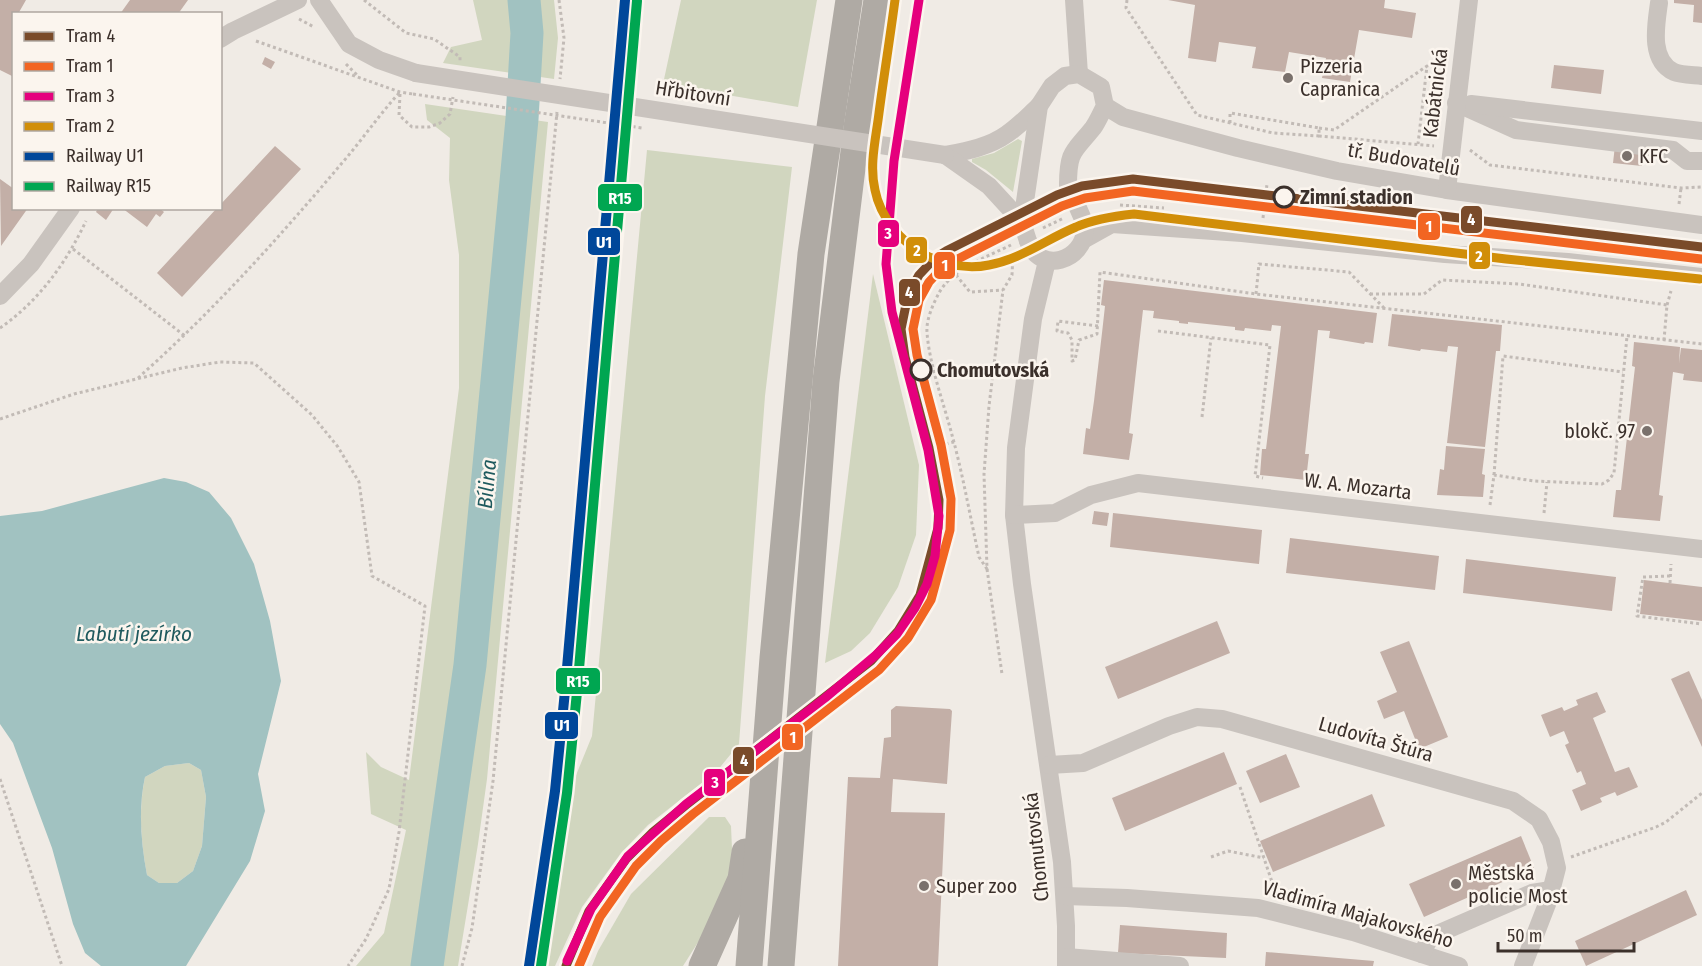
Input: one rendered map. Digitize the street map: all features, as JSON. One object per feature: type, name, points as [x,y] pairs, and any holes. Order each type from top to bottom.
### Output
[{"type":"highway","points":[[749,966],[773,658],[811,254],[849,0]]},
{"type":"highway","points":[[781,966],[826,381],[854,149],[877,0]]},
{"type":"highway","points":[[702,966],[741,879],[773,658]]},
{"type":"street","name":"Hřbitovní","points":[[319,0],[349,44],[379,60],[416,73],[945,154]]},
{"type":"street","points":[[1074,0],[1079,74]]},
{"type":"street","name":"Kabátnická","points":[[1447,190],[1469,0]]},
{"type":"street","points":[[222,38],[290,3]]},
{"type":"street","points":[[1659,3],[1655,32],[1659,58],[1674,72],[1702,76]]},
{"type":"street","points":[[945,154],[977,149],[1006,135],[1040,106],[1052,86],[1065,76],[1079,74],[1101,87],[1105,106],[1093,127],[1076,145],[1069,165],[1068,185],[1086,227],[1085,239]]},
{"type":"street","points":[[1456,103],[1702,131]]},
{"type":"street","points":[[1456,103],[1516,130],[1673,150],[1687,160],[1702,161]]},
{"type":"street","points":[[1040,106],[1019,212],[1021,245],[1031,249],[1047,261],[1063,260],[1074,252],[1085,239],[1112,224],[1242,233],[1445,254],[1568,262],[1702,277]]},
{"type":"street","name":"tř. Budovatelů","points":[[1105,106],[1123,117],[1238,148],[1337,171],[1447,190],[1702,225]]},
{"type":"street","points":[[945,154],[989,186],[1019,212]]},
{"type":"street","points":[[0,296],[32,264],[69,210]]},
{"type":"street","name":"Chomutovská","points":[[1047,261],[1033,319],[1016,448],[1014,515],[1065,897],[1066,962]]},
{"type":"street","name":"W. A. Mozarta","points":[[1014,515],[1055,513],[1091,495],[1138,483],[1702,549]]},
{"type":"street","name":"Ludovíta Štúra","points":[[1049,765],[1083,763],[1169,726],[1197,717],[1222,719],[1513,801],[1539,819],[1551,842],[1557,868],[1523,966]]},
{"type":"street","points":[[1422,954],[1428,940],[1435,935],[1532,893],[1551,890]]},
{"type":"street","name":"Vladimíra Majakovského","points":[[1065,897],[1127,898],[1258,908],[1353,932],[1459,966]]},
{"type":"street","points":[[1066,962],[1180,966]]},
{"type":"path","points":[[559,0],[564,38],[560,83]]},
{"type":"path","points":[[1127,0],[1126,9],[1197,115],[1273,133],[1318,136]]},
{"type":"path","points":[[290,3],[287,21],[299,19],[316,29]]},
{"type":"path","points":[[251,39],[400,92],[413,94]]},
{"type":"path","points":[[344,63],[361,78]]},
{"type":"path","points":[[1319,128],[1334,130],[1426,66],[1418,145]]},
{"type":"path","points":[[137,379],[222,299],[343,162],[378,116],[400,92]]},
{"type":"path","points":[[462,966],[472,928],[493,781],[558,105]]},
{"type":"path","points":[[1263,218],[1267,184]]},
{"type":"path","points":[[0,328],[38,296],[72,249],[87,219]]},
{"type":"path","points":[[1002,674],[987,569],[984,474],[989,406],[1003,290],[1012,275],[1021,245]]},
{"type":"path","points":[[72,249],[185,336]]},
{"type":"path","points":[[1256,294],[1259,264],[1349,273],[1385,309]]},
{"type":"path","points":[[1098,326],[1058,321],[1057,331],[1068,333],[1072,340],[1072,360],[1074,360],[1079,340],[1098,334],[1100,272],[1256,294],[1702,344]]},
{"type":"path","points":[[987,569],[979,557],[927,330],[939,292],[956,275],[970,292],[1003,290]]},
{"type":"path","points":[[1370,294],[1424,294],[1442,280],[1519,285],[1667,305],[1664,340]]},
{"type":"path","points":[[1158,332],[1270,345],[1255,476],[1266,478]]},
{"type":"path","points":[[1494,475],[1547,482],[1602,484],[1610,480],[1614,473],[1627,336]]},
{"type":"path","points":[[1202,417],[1210,338]]},
{"type":"path","points":[[1479,504],[1491,505],[1503,356],[1623,372]]},
{"type":"path","points":[[0,419],[74,394],[182,368],[220,362],[254,363],[312,415],[338,447],[359,482],[372,576],[425,606],[399,832],[389,889],[366,939],[348,966]]},
{"type":"path","points":[[922,449],[954,442]]},
{"type":"path","points":[[1544,516],[1547,482]]},
{"type":"path","points":[[1670,583],[1672,554]]},
{"type":"path","points":[[1670,576],[1643,577],[1637,616],[1702,624]]},
{"type":"path","points":[[0,779],[62,966]]},
{"type":"path","points":[[1240,787],[1272,882]]},
{"type":"path","points":[[1569,857],[1656,827],[1702,793]]},
{"type":"path","points":[[1211,857],[1228,851],[1264,858]]},
{"type":"green space","points":[[473,0],[554,0],[558,38],[554,79],[443,63],[451,47],[482,40]]},
{"type":"green space","points":[[681,0],[817,0],[798,107],[663,84]]},
{"type":"green space","points":[[425,104],[548,122],[487,779],[458,966],[356,966],[384,933],[406,830],[371,814],[366,752],[381,767],[409,780],[459,388],[459,255],[449,180],[450,138],[427,120]]},
{"type":"green space","points":[[1018,139],[1022,141],[1013,192],[986,170],[972,162],[972,159],[994,153]]},
{"type":"green space","points":[[647,150],[792,167],[765,396],[739,744],[717,771],[648,825],[621,853],[582,907],[555,966],[544,966],[570,790],[592,736]]},
{"type":"green space","points":[[873,274],[919,465],[916,535],[898,587],[870,633],[851,651],[825,663]]},
{"type":"green space","points":[[189,763],[201,770],[206,797],[202,846],[193,871],[177,883],[159,883],[147,875],[143,851],[141,814],[145,777],[165,766]]},
{"type":"green space","points":[[709,817],[725,817],[731,826],[732,849],[729,882],[709,925],[683,966],[592,966],[598,951],[631,894]]},
{"type":"water","name":"Labutí jezírko","points":[[164,478],[186,482],[209,492],[231,518],[254,564],[270,621],[281,681],[258,774],[265,811],[250,861],[186,966],[101,966],[85,953],[73,924],[52,848],[13,743],[0,724],[0,516],[42,511]],"holes":[[[189,763],[201,770],[206,797],[202,846],[193,871],[177,883],[159,883],[147,875],[143,851],[141,814],[145,777],[165,766]]]},
{"type":"building","points":[[0,0],[26,0],[19,12],[12,12],[12,76],[0,70]]},
{"type":"building","points":[[130,0],[188,0],[179,12],[121,12]]},
{"type":"building","points":[[1168,0],[1385,0],[1384,8],[1416,13],[1412,38],[1359,30],[1350,82],[1322,78],[1326,58],[1289,52],[1285,72],[1252,68],[1256,47],[1219,42],[1216,62],[1188,58],[1195,5]]},
{"type":"building","points":[[1674,0],[1702,0],[1702,23],[1693,22],[1694,5],[1674,3]]},
{"type":"building","points":[[265,57],[275,62],[271,69],[262,64]]},
{"type":"building","points":[[1554,65],[1604,70],[1601,94],[1551,88]]},
{"type":"building","points":[[1616,137],[1645,140],[1642,166],[1613,163]]},
{"type":"building","points":[[275,146],[301,169],[182,297],[157,273],[215,210],[222,210],[222,203]]},
{"type":"building","points":[[0,179],[12,188],[12,210],[27,210],[1,246]]},
{"type":"building","points":[[97,210],[113,210],[106,220],[96,212]]},
{"type":"building","points":[[125,210],[162,210],[164,212],[160,217],[156,214],[147,227]]},
{"type":"building","points":[[1104,280],[1377,313],[1373,343],[1365,342],[1364,344],[1329,338],[1330,331],[1318,330],[1305,454],[1309,454],[1306,480],[1260,475],[1262,449],[1266,449],[1281,326],[1272,325],[1271,331],[1245,328],[1244,331],[1235,330],[1235,327],[1188,322],[1188,324],[1153,318],[1154,311],[1143,310],[1129,433],[1133,434],[1129,460],[1083,454],[1086,428],[1090,429],[1094,401],[1105,306],[1101,305]]},
{"type":"building","points":[[1392,314],[1502,325],[1500,351],[1496,351],[1485,447],[1447,443],[1458,347],[1448,346],[1447,352],[1388,346]]},
{"type":"building","name":"blokč. 97","points":[[1634,342],[1680,347],[1679,363],[1681,348],[1702,350],[1702,382],[1683,380],[1684,374],[1673,372],[1659,495],[1663,496],[1660,521],[1613,517],[1616,490],[1621,490],[1635,367],[1632,366]]},
{"type":"building","points":[[1446,446],[1485,449],[1482,474],[1485,475],[1483,497],[1437,495],[1440,469],[1444,470]]},
{"type":"building","points":[[1094,511],[1109,513],[1107,526],[1092,524]]},
{"type":"building","points":[[1113,513],[1262,530],[1259,564],[1110,547]]},
{"type":"building","points":[[1290,538],[1439,556],[1435,590],[1286,573]]},
{"type":"building","points":[[1466,559],[1616,577],[1612,611],[1463,593]]},
{"type":"building","points":[[1644,580],[1702,587],[1702,621],[1640,614]]},
{"type":"building","points":[[1217,621],[1230,653],[1118,699],[1105,667]]},
{"type":"building","points":[[1409,641],[1448,737],[1419,749],[1404,711],[1384,719],[1377,701],[1397,692],[1380,652]]},
{"type":"building","points":[[1689,671],[1702,700],[1702,747],[1671,679]]},
{"type":"building","points":[[1597,692],[1606,712],[1593,718],[1615,772],[1629,767],[1638,787],[1617,796],[1615,792],[1600,798],[1602,802],[1581,811],[1572,790],[1586,784],[1581,771],[1577,773],[1565,745],[1569,743],[1564,731],[1550,737],[1541,715],[1562,707],[1564,711],[1578,705],[1576,700]]},
{"type":"building","points":[[896,706],[950,709],[952,711],[947,784],[893,779],[891,812],[945,813],[938,966],[838,966],[848,777],[880,778],[884,738],[891,737],[891,710]]},
{"type":"building","points":[[1224,752],[1237,784],[1125,831],[1112,798]]},
{"type":"building","points":[[1286,754],[1300,787],[1260,803],[1246,771]]},
{"type":"building","points":[[1372,794],[1385,826],[1273,872],[1260,841]]},
{"type":"building","points":[[1521,836],[1534,868],[1424,917],[1409,884]]},
{"type":"building","points":[[1686,890],[1697,915],[1586,966],[1575,941]]},
{"type":"building","points":[[1120,925],[1227,933],[1226,958],[1118,953]]},
{"type":"building","points":[[1266,952],[1374,961],[1373,966],[1265,966]]},
{"type":"waterway","name":"Bílina","points":[[427,966],[470,665],[522,119],[527,33],[524,0]]},
{"type":"tram line","name":"2","points":[[895,0],[874,151],[873,181],[881,209],[892,227],[915,249],[939,261],[963,266],[989,265],[1023,254],[1083,224],[1104,218],[1134,214],[1506,259],[1700,279]]},
{"type":"tram line","name":"3","points":[[567,961],[591,909],[628,856],[686,804],[825,698],[876,655],[897,634],[915,608],[927,584],[935,556],[939,516],[928,450],[892,312],[886,264],[894,161],[919,0]]},
{"type":"tram line","name":"4","points":[[566,966],[589,911],[627,858],[653,832],[686,805],[871,661],[898,631],[920,595],[938,528],[939,500],[929,448],[905,357],[901,329],[908,295],[919,275],[936,257],[1057,195],[1082,186],[1133,179],[1702,247]]},
{"type":"tram line","name":"1","points":[[579,966],[600,917],[636,866],[693,814],[879,670],[908,638],[931,600],[950,530],[951,499],[941,445],[917,355],[913,329],[919,300],[929,282],[944,266],[1062,206],[1085,198],[1133,191],[1701,259]]},
{"type":"rail line","name":"U1","points":[[529,966],[555,791],[565,691],[625,0]]},
{"type":"rail line","name":"R15","points":[[541,966],[567,793],[637,1]]},
{"type":"place","name":"Pizzeria Capranica","points":[[1288,78]]},
{"type":"place","name":"KFC","points":[[1627,156]]},
{"type":"place","name":"Zimní stadion","points":[[1284,197]]},
{"type":"place","name":"Chomutovská","points":[[921,370]]},
{"type":"place","name":"blokč. 97","points":[[1647,431]]},
{"type":"place","name":"Městská policie Most","points":[[1456,884]]},
{"type":"place","name":"Super zoo","points":[[924,886]]}]
